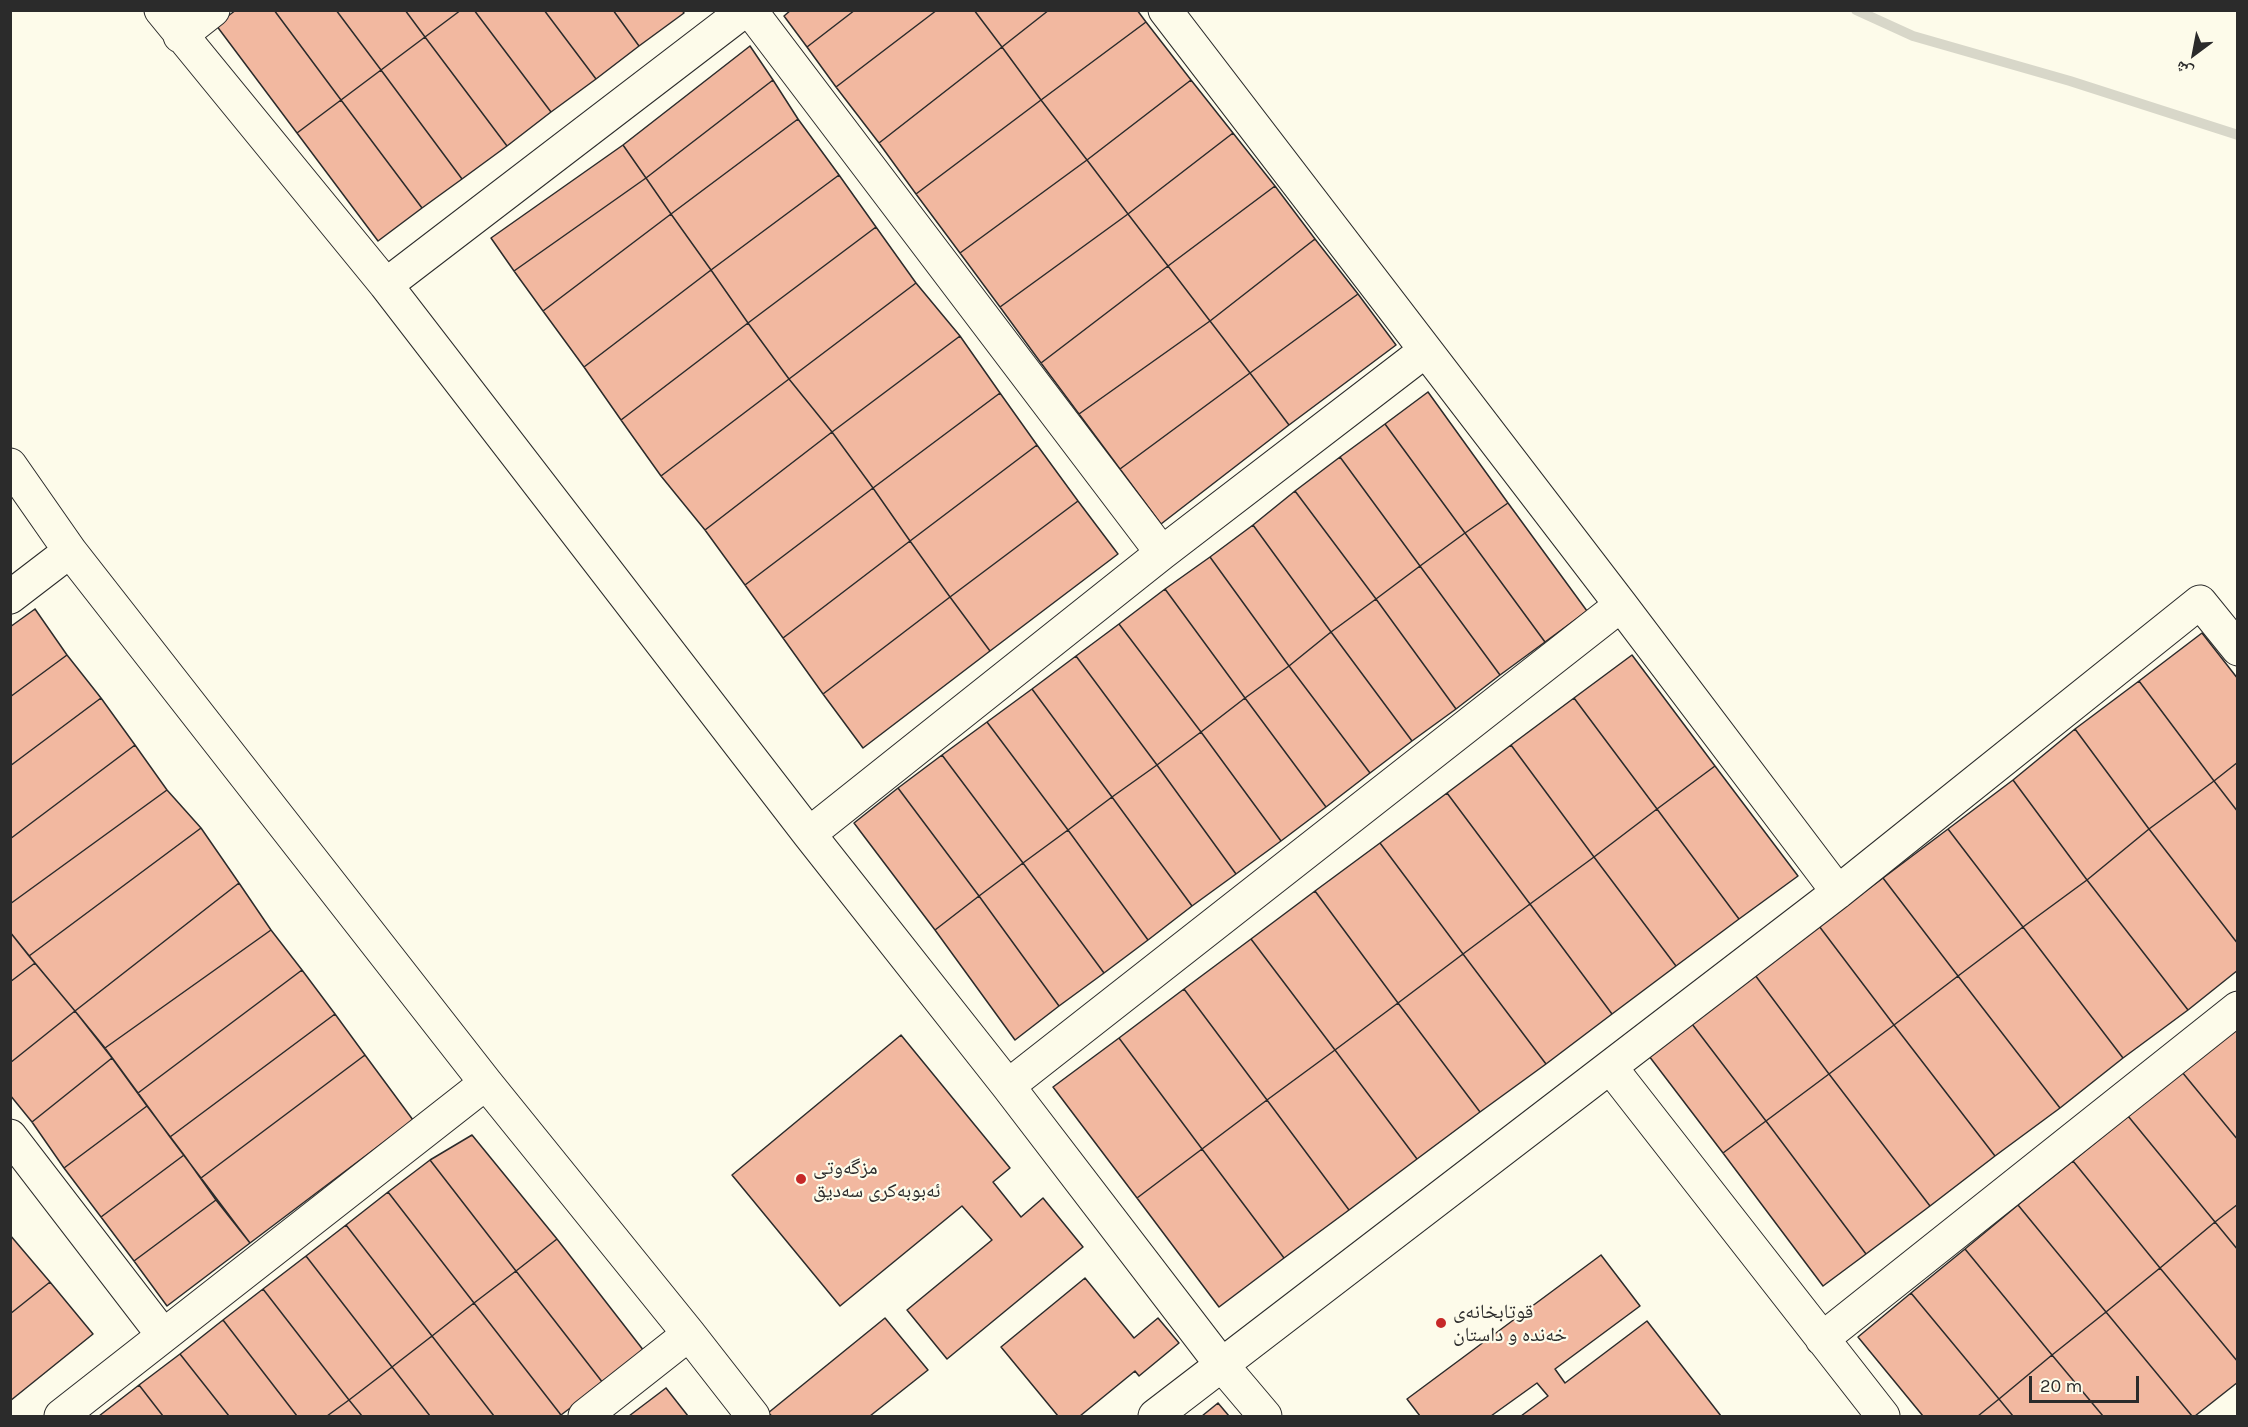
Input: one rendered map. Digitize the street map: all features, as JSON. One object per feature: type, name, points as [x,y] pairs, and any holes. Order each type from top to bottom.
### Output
[{"type":"street","points":[[213,10],[171,23],[386,285],[809,834],[1008,1086],[1221,1364],[1265,1416]]},
{"type":"street","points":[[386,285],[747,10],[1162,553]]},
{"type":"street","points":[[1165,10],[1838,892]]},
{"type":"street","points":[[809,834],[1162,553],[1425,351]]},
{"type":"street","points":[[10,465],[70,551],[486,1083],[753,1416]]},
{"type":"street","points":[[10,597],[70,551]]},
{"type":"street","points":[[1155,1416],[1838,892],[2200,602],[2238,649]]},
{"type":"street","points":[[1008,1086],[1621,605]]},
{"type":"street","points":[[1822,1339],[2238,1008]]},
{"type":"street","points":[[1611,1068],[1883,1416]]},
{"type":"street","points":[[61,1416],[486,1083]]},
{"type":"street","points":[[10,1136],[163,1335]]},
{"type":"street","points":[[585,1416],[689,1334]]},
{"type":"building","points":[[236,10],[274,10],[341,100],[297,133],[216,25]]},
{"type":"building","points":[[274,10],[336,10],[381,70],[341,100]]},
{"type":"building","points":[[336,10],[405,10],[425,37],[381,70]]},
{"type":"building","points":[[405,10],[461,10],[425,37]]},
{"type":"building","points":[[461,10],[474,10],[551,112],[507,146],[425,37]]},
{"type":"building","points":[[474,10],[544,10],[596,79],[551,112]]},
{"type":"building","points":[[544,10],[613,10],[639,46],[596,79]]},
{"type":"building","points":[[613,10],[682,10],[684,13],[639,46]]},
{"type":"building","points":[[791,10],[855,10],[807,47],[784,16]]},
{"type":"building","points":[[855,10],[937,10],[836,87],[807,47]]},
{"type":"building","points":[[937,10],[974,10],[1002,47],[879,143],[836,87]]},
{"type":"building","points":[[974,10],[1049,10],[1002,47]]},
{"type":"building","points":[[1049,10],[1137,10],[1146,22],[1041,100],[1002,47]]},
{"type":"building","points":[[1146,22],[1191,80],[1087,160],[1041,100]]},
{"type":"building","points":[[425,37],[507,146],[462,179],[381,70]]},
{"type":"building","points":[[750,46],[773,80],[646,178],[623,145]]},
{"type":"building","points":[[1002,47],[1041,100],[916,194],[879,143]]},
{"type":"building","points":[[381,70],[462,179],[422,208],[341,100]]},
{"type":"building","points":[[773,80],[798,119],[671,214],[646,178]]},
{"type":"building","points":[[1191,80],[1233,133],[1128,214],[1087,160]]},
{"type":"building","points":[[341,100],[422,208],[378,241],[297,133]]},
{"type":"building","points":[[1041,100],[1087,160],[960,253],[916,194]]},
{"type":"building","points":[[798,119],[839,175],[711,270],[671,214]]},
{"type":"building","points":[[1233,133],[1275,186],[1168,266],[1128,214]]},
{"type":"building","points":[[623,145],[646,178],[514,271],[491,238]]},
{"type":"building","points":[[1087,160],[1128,214],[1000,307],[960,253]]},
{"type":"building","points":[[839,175],[876,227],[748,323],[711,270]]},
{"type":"building","points":[[646,178],[671,214],[543,311],[514,271]]},
{"type":"building","points":[[1275,186],[1315,239],[1210,321],[1168,266]]},
{"type":"building","points":[[671,214],[711,270],[584,367],[543,311]]},
{"type":"building","points":[[1128,214],[1168,266],[1041,363],[1000,307]]},
{"type":"building","points":[[876,227],[916,283],[789,379],[748,323]]},
{"type":"building","points":[[1315,239],[1358,294],[1250,373],[1210,321]]},
{"type":"building","points":[[1168,266],[1210,321],[1079,414],[1041,363]]},
{"type":"building","points":[[711,270],[748,323],[621,420],[584,367]]},
{"type":"building","points":[[916,283],[960,336],[832,432],[789,379]]},
{"type":"building","points":[[1358,294],[1396,345],[1289,425],[1250,373]]},
{"type":"building","points":[[1210,321],[1250,373],[1120,469],[1079,414]]},
{"type":"building","points":[[748,323],[789,379],[661,476],[621,420]]},
{"type":"building","points":[[960,336],[1000,393],[873,488],[832,432]]},
{"type":"building","points":[[1250,373],[1289,425],[1161,524],[1120,469]]},
{"type":"building","points":[[789,379],[832,432],[705,530],[661,476]]},
{"type":"building","points":[[1428,392],[1508,503],[1465,533],[1385,424]]},
{"type":"building","points":[[1000,393],[1037,445],[910,541],[873,488]]},
{"type":"building","points":[[1385,424],[1465,533],[1420,566],[1340,457]]},
{"type":"building","points":[[832,432],[873,488],[745,585],[705,530]]},
{"type":"building","points":[[1037,445],[1078,501],[950,597],[910,541]]},
{"type":"building","points":[[1340,457],[1420,566],[1376,599],[1295,491]]},
{"type":"building","points":[[873,488],[910,541],[783,638],[745,585]]},
{"type":"building","points":[[1295,491],[1376,599],[1331,632],[1253,525]]},
{"type":"building","points":[[1078,501],[1118,554],[990,651],[950,597]]},
{"type":"building","points":[[1508,503],[1587,611],[1545,642],[1465,533]]},
{"type":"building","points":[[1253,525],[1331,632],[1289,666],[1210,557]]},
{"type":"building","points":[[1465,533],[1545,642],[1500,675],[1420,566]]},
{"type":"building","points":[[910,541],[950,597],[823,694],[783,638]]},
{"type":"building","points":[[1210,557],[1289,666],[1245,698],[1165,589]]},
{"type":"building","points":[[1420,566],[1500,675],[1456,709],[1376,599]]},
{"type":"building","points":[[1165,589],[1245,698],[1201,732],[1119,624]]},
{"type":"building","points":[[950,597],[990,651],[863,748],[823,694]]},
{"type":"building","points":[[1376,599],[1456,709],[1412,741],[1331,632]]},
{"type":"building","points":[[35,609],[67,655],[10,697],[10,627]]},
{"type":"building","points":[[1119,624],[1201,732],[1157,765],[1076,656]]},
{"type":"building","points":[[1331,632],[1412,741],[1370,773],[1289,666]]},
{"type":"building","points":[[2202,633],[2238,679],[2238,762],[2214,781],[2139,681]]},
{"type":"building","points":[[67,655],[101,698],[10,766],[10,697]]},
{"type":"building","points":[[1632,655],[1715,766],[1657,809],[1574,698]]},
{"type":"building","points":[[1076,656],[1157,765],[1112,797],[1032,689]]},
{"type":"building","points":[[1289,666],[1370,773],[1326,807],[1245,698]]},
{"type":"building","points":[[2139,681],[2214,781],[2149,829],[2075,729]]},
{"type":"building","points":[[1032,689],[1112,797],[1068,830],[987,722]]},
{"type":"building","points":[[101,698],[135,745],[10,839],[10,766]]},
{"type":"building","points":[[1245,698],[1326,807],[1281,841],[1201,732]]},
{"type":"building","points":[[1574,698],[1657,809],[1594,857],[1511,745]]},
{"type":"building","points":[[987,722],[1068,830],[1023,863],[942,755]]},
{"type":"building","points":[[2075,729],[2149,829],[2087,880],[2013,780]]},
{"type":"building","points":[[1201,732],[1281,841],[1236,874],[1157,765]]},
{"type":"building","points":[[135,745],[167,790],[10,904],[10,839]]},
{"type":"building","points":[[1511,745],[1594,857],[1530,904],[1447,793]]},
{"type":"building","points":[[942,755],[1023,863],[979,896],[898,788]]},
{"type":"building","points":[[2238,762],[2238,812],[2214,781]]},
{"type":"building","points":[[1157,765],[1236,874],[1192,906],[1112,797]]},
{"type":"building","points":[[1715,766],[1798,876],[1739,919],[1657,809]]},
{"type":"building","points":[[2013,780],[2087,880],[2023,927],[1948,829]]},
{"type":"building","points":[[2214,781],[2238,812],[2238,944],[2149,829]]},
{"type":"building","points":[[898,788],[979,896],[935,930],[854,823]]},
{"type":"building","points":[[167,790],[201,828],[29,956],[10,932],[10,904]]},
{"type":"building","points":[[1447,793],[1530,904],[1463,954],[1380,843]]},
{"type":"building","points":[[1112,797],[1192,906],[1148,940],[1068,830]]},
{"type":"building","points":[[1657,809],[1739,919],[1676,966],[1594,857]]},
{"type":"building","points":[[201,828],[239,883],[75,1011],[29,956]]},
{"type":"building","points":[[1948,829],[2023,927],[1958,976],[1883,878]]},
{"type":"building","points":[[2149,829],[2238,944],[2238,970],[2188,1010],[2087,880]]},
{"type":"building","points":[[1068,830],[1148,940],[1104,973],[1023,863]]},
{"type":"building","points":[[1380,843],[1463,954],[1398,1003],[1315,891]]},
{"type":"building","points":[[1594,857],[1676,966],[1612,1014],[1530,904]]},
{"type":"building","points":[[1023,863],[1104,973],[1059,1006],[979,896]]},
{"type":"building","points":[[1883,878],[1958,976],[1894,1025],[1819,926]]},
{"type":"building","points":[[2087,880],[2188,1010],[2123,1058],[2023,927]]},
{"type":"building","points":[[239,883],[271,930],[105,1048],[75,1011]]},
{"type":"building","points":[[1315,891],[1398,1003],[1335,1050],[1251,939]]},
{"type":"building","points":[[979,896],[1059,1006],[1015,1040],[935,930]]},
{"type":"building","points":[[1530,904],[1612,1014],[1546,1064],[1463,954]]},
{"type":"building","points":[[1819,926],[1894,1025],[1829,1074],[1755,975]]},
{"type":"building","points":[[2023,927],[2123,1058],[2060,1108],[1958,976]]},
{"type":"building","points":[[271,930],[302,970],[138,1093],[105,1048]]},
{"type":"building","points":[[10,932],[35,963],[10,982]]},
{"type":"building","points":[[1251,939],[1335,1050],[1267,1100],[1184,989]]},
{"type":"building","points":[[1463,954],[1546,1064],[1480,1112],[1398,1003]]},
{"type":"building","points":[[35,963],[75,1011],[10,1063],[10,982]]},
{"type":"building","points":[[302,970],[335,1014],[170,1137],[138,1093]]},
{"type":"building","points":[[1755,975],[1829,1074],[1766,1121],[1692,1024]]},
{"type":"building","points":[[1958,976],[2060,1108],[1995,1156],[1894,1025]]},
{"type":"building","points":[[1184,989],[1267,1100],[1202,1149],[1119,1038]]},
{"type":"building","points":[[1398,1003],[1480,1112],[1417,1159],[1335,1050]]},
{"type":"building","points":[[75,1011],[112,1058],[32,1122],[10,1095],[10,1063]]},
{"type":"building","points":[[335,1014],[365,1055],[201,1178],[170,1137]]},
{"type":"building","points":[[1692,1024],[1766,1121],[1723,1153],[1649,1056]]},
{"type":"building","points":[[1894,1025],[1995,1156],[1930,1206],[1829,1074]]},
{"type":"building","points":[[2238,1029],[2238,1140],[2182,1072]]},
{"type":"building","points":[[901,1035],[1010,1168],[993,1182],[1021,1217],[1043,1198],[1083,1247],[947,1359],[907,1310],[992,1240],[962,1206],[840,1306],[732,1175]]},
{"type":"building","points":[[1119,1038],[1202,1149],[1137,1198],[1053,1087]]},
{"type":"building","points":[[1335,1050],[1417,1159],[1349,1210],[1267,1100]]},
{"type":"building","points":[[365,1055],[413,1120],[250,1243],[201,1178]]},
{"type":"building","points":[[112,1058],[147,1106],[64,1168],[32,1122]]},
{"type":"building","points":[[2182,1072],[2238,1140],[2238,1204],[2215,1222],[2128,1116]]},
{"type":"building","points":[[1829,1074],[1930,1206],[1866,1254],[1766,1121]]},
{"type":"building","points":[[1267,1100],[1349,1210],[1284,1258],[1202,1149]]},
{"type":"building","points":[[147,1106],[184,1155],[101,1217],[64,1168]]},
{"type":"building","points":[[2128,1116],[2215,1222],[2160,1268],[2073,1161]]},
{"type":"building","points":[[1766,1121],[1866,1254],[1823,1286],[1723,1153]]},
{"type":"building","points":[[472,1135],[557,1239],[516,1271],[430,1160]]},
{"type":"building","points":[[1202,1149],[1284,1258],[1219,1307],[1137,1198]]},
{"type":"building","points":[[184,1155],[216,1200],[134,1261],[101,1217]]},
{"type":"building","points":[[430,1160],[516,1271],[474,1303],[388,1192]]},
{"type":"building","points":[[2073,1161],[2160,1268],[2106,1312],[2018,1205]]},
{"type":"building","points":[[388,1192],[474,1303],[432,1336],[346,1225]]},
{"type":"building","points":[[216,1200],[250,1243],[167,1306],[134,1261]]},
{"type":"building","points":[[2238,1204],[2238,1250],[2215,1222]]},
{"type":"building","points":[[2018,1205],[2106,1312],[2052,1355],[1965,1249]]},
{"type":"building","points":[[2215,1222],[2238,1250],[2238,1362],[2160,1268]]},
{"type":"building","points":[[346,1225],[432,1336],[392,1367],[306,1256]]},
{"type":"building","points":[[10,1235],[50,1282],[10,1314]]},
{"type":"building","points":[[557,1239],[644,1351],[603,1383],[516,1271]]},
{"type":"building","points":[[1965,1249],[2052,1355],[1999,1399],[1911,1293]]},
{"type":"building","points":[[1601,1255],[1640,1306],[1555,1369],[1565,1383],[1647,1321],[1721,1416],[1521,1416],[1548,1396],[1537,1383],[1491,1416],[1420,1416],[1407,1399]]},
{"type":"building","points":[[306,1256],[392,1367],[349,1400],[263,1289]]},
{"type":"building","points":[[2160,1268],[2238,1362],[2238,1382],[2195,1416],[2192,1416],[2106,1312]]},
{"type":"building","points":[[516,1271],[603,1383],[561,1415],[474,1303]]},
{"type":"building","points":[[1085,1278],[1134,1338],[1158,1318],[1179,1343],[1139,1376],[1135,1371],[1080,1416],[1058,1416],[1001,1347]]},
{"type":"building","points":[[50,1282],[93,1334],[10,1401],[10,1314]]},
{"type":"building","points":[[263,1289],[349,1400],[327,1416],[297,1416],[223,1320]]},
{"type":"building","points":[[1911,1293],[1999,1399],[1978,1416],[1923,1416],[1858,1337]]},
{"type":"building","points":[[474,1303],[561,1415],[494,1416],[432,1336]]},
{"type":"building","points":[[2106,1312],[2192,1416],[2103,1416],[2052,1355]]},
{"type":"building","points":[[885,1318],[928,1370],[870,1416],[772,1416],[768,1413]]},
{"type":"building","points":[[223,1320],[297,1416],[229,1416],[180,1354]]},
{"type":"building","points":[[432,1336],[494,1416],[430,1416],[392,1367]]},
{"type":"building","points":[[180,1354],[229,1416],[163,1416],[139,1385]]},
{"type":"building","points":[[2052,1355],[2103,1416],[2013,1416],[1999,1399]]},
{"type":"building","points":[[392,1367],[430,1416],[362,1416],[349,1400]]},
{"type":"building","points":[[139,1385],[163,1416],[99,1416]]},
{"type":"building","points":[[666,1388],[688,1416],[629,1416]]},
{"type":"building","points":[[1999,1399],[2013,1416],[1978,1416]]},
{"type":"building","points":[[349,1400],[362,1416],[327,1416]]},
{"type":"building","points":[[1218,1403],[1229,1416],[1202,1416]]},
{"type":"waterway","points":[[1856,10],[1913,36],[2070,81],[2238,135]]},
{"type":"place","name":"مزگەوتی ئەبوبەکری سەدیق","points":[[801,1179]]},
{"type":"place","name":"قوتابخانەی خەندە و داستان","points":[[1441,1323]]}]
